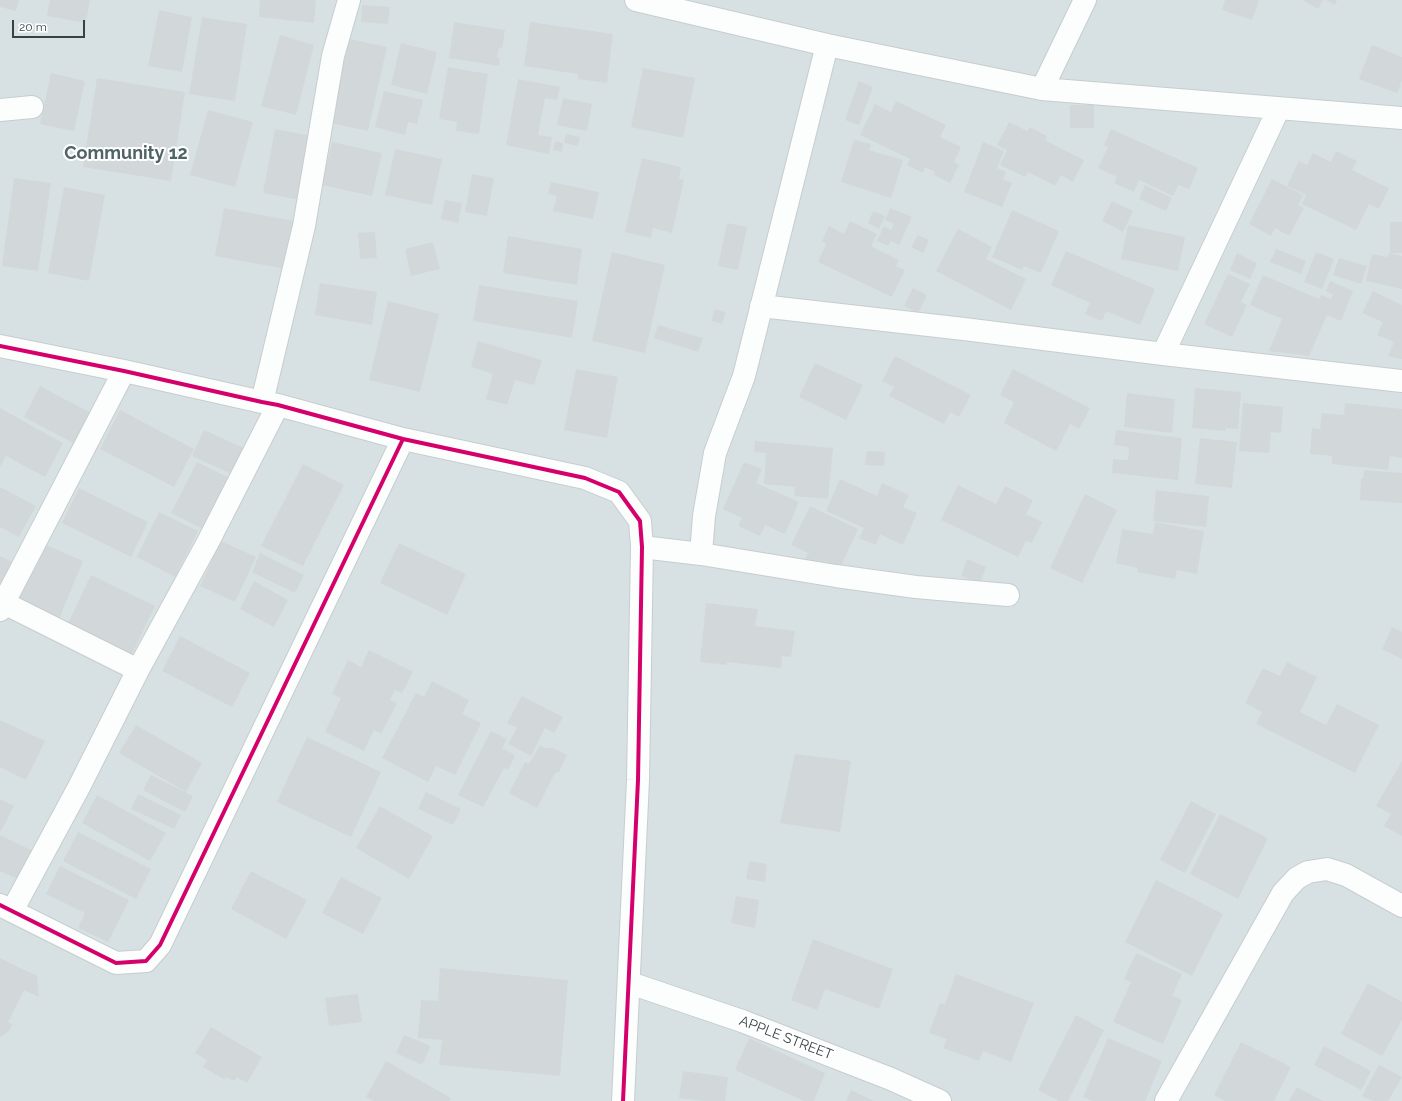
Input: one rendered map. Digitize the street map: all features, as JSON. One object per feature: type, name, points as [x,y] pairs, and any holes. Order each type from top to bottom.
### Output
[{"type":"street","points":[[349,0],[333,56],[304,226],[270,403],[208,542],[138,670],[79,787],[6,908],[116,963],[146,961],[160,945],[403,439]]},
{"type":"street","points":[[636,0],[827,45],[1042,89],[1402,118]]},
{"type":"street","points":[[1042,89],[1085,0]]},
{"type":"street","points":[[701,554],[704,516],[715,453],[744,376],[827,45]]},
{"type":"street","points":[[0,110],[32,107]]},
{"type":"street","points":[[1163,354],[1279,108]]},
{"type":"street","points":[[761,306],[1402,381]]},
{"type":"street","points":[[0,346],[270,403],[403,439],[585,478],[619,492],[640,521],[642,547],[638,780],[630,983],[623,1101]]},
{"type":"street","points":[[124,371],[2,607],[138,670]]},
{"type":"street","points":[[642,547],[701,554],[916,587],[1008,595]]},
{"type":"street","points":[[1166,1101],[1283,894],[1297,878],[1308,872],[1327,869],[1346,875],[1402,906]]},
{"type":"street","name":"APPLE STREET","points":[[630,983],[742,1021],[891,1079],[940,1101]]},
{"type":"shaded area","points":[[0,0],[1402,0],[1402,1101],[0,1101]]},
{"type":"building","points":[[0,0],[19,0],[16,11],[0,7]]},
{"type":"building","points":[[50,0],[90,0],[86,23],[47,16]]},
{"type":"building","points":[[260,0],[316,0],[314,23],[259,17]]},
{"type":"building","points":[[1225,0],[1259,0],[1252,20],[1222,10]]},
{"type":"building","points":[[1302,0],[1323,0],[1318,9]]},
{"type":"building","points":[[1326,0],[1337,0],[1335,5]]},
{"type":"building","points":[[362,5],[390,7],[388,24],[361,22]]},
{"type":"building","points":[[159,10],[192,17],[182,72],[148,66]]},
{"type":"building","points":[[202,17],[247,24],[235,101],[189,94]]},
{"type":"building","points":[[454,22],[505,30],[502,49],[499,48],[497,57],[500,58],[499,66],[449,58]]},
{"type":"building","points":[[530,22],[613,34],[607,83],[578,79],[578,74],[524,66]]},
{"type":"building","points":[[280,35],[314,45],[296,115],[261,106]]},
{"type":"building","points":[[345,38],[387,47],[368,131],[326,122]]},
{"type":"building","points":[[401,43],[437,52],[427,94],[391,85]]},
{"type":"building","points":[[1372,45],[1402,57],[1402,80],[1397,93],[1359,79]]},
{"type":"building","points":[[448,67],[488,74],[479,134],[456,131],[457,122],[439,119]]},
{"type":"building","points":[[643,68],[695,78],[683,138],[631,127]]},
{"type":"building","points":[[51,73],[85,81],[74,131],[40,124]]},
{"type":"building","points":[[97,78],[185,92],[171,181],[83,167]]},
{"type":"building","points":[[518,79],[560,87],[557,100],[545,98],[538,135],[552,137],[549,154],[506,145]]},
{"type":"building","points":[[859,81],[873,87],[859,125],[845,120]]},
{"type":"building","points":[[384,91],[423,100],[417,124],[408,122],[405,135],[375,127]]},
{"type":"building","points":[[563,98],[592,104],[587,131],[557,125]]},
{"type":"building","points":[[896,101],[946,125],[940,137],[961,147],[954,162],[959,165],[950,183],[934,175],[935,172],[925,167],[923,173],[907,165],[910,159],[860,135],[875,104],[891,112]]},
{"type":"building","points":[[1070,105],[1094,105],[1094,128],[1070,128]]},
{"type":"building","points":[[208,110],[253,122],[235,187],[190,175]]},
{"type":"building","points":[[1009,122],[1027,131],[1030,127],[1047,136],[1045,140],[1084,160],[1073,182],[1061,175],[1055,186],[1028,172],[1025,177],[1000,165],[1007,150],[997,145]]},
{"type":"building","points":[[275,129],[312,136],[300,200],[263,193]]},
{"type":"building","points":[[1111,129],[1198,168],[1189,189],[1178,185],[1173,196],[1139,180],[1134,192],[1114,183],[1117,177],[1098,168],[1108,147],[1104,145]]},
{"type":"building","points":[[566,134],[580,137],[578,146],[564,143]]},
{"type":"building","points":[[854,140],[871,144],[869,150],[903,160],[891,198],[841,182]]},
{"type":"building","points":[[555,141],[563,143],[562,152],[553,150]]},
{"type":"building","points":[[332,142],[382,153],[372,196],[322,185]]},
{"type":"building","points":[[983,142],[1004,151],[997,168],[1006,172],[1003,179],[1012,183],[1002,207],[964,192]]},
{"type":"building","points":[[395,149],[442,159],[432,205],[385,195]]},
{"type":"building","points":[[1336,151],[1357,161],[1352,170],[1389,188],[1379,209],[1369,204],[1356,230],[1302,204],[1306,195],[1287,186],[1299,161],[1307,165],[1313,153],[1331,162]]},
{"type":"building","points":[[642,158],[681,167],[679,179],[684,180],[672,233],[653,228],[651,238],[625,232]]},
{"type":"building","points":[[472,174],[494,178],[487,216],[465,212]]},
{"type":"building","points":[[14,178],[51,183],[38,271],[2,266]]},
{"type":"building","points":[[1272,179],[1303,195],[1298,205],[1304,208],[1289,236],[1275,228],[1271,236],[1249,224]]},
{"type":"building","points":[[551,182],[599,192],[593,219],[553,211],[557,196],[548,194]]},
{"type":"building","points":[[1145,185],[1172,198],[1166,211],[1139,199]]},
{"type":"building","points":[[64,187],[105,195],[89,281],[48,273]]},
{"type":"building","points":[[445,200],[462,203],[458,223],[441,219]]},
{"type":"building","points":[[1112,201],[1133,211],[1123,232],[1102,221]]},
{"type":"building","points":[[224,208],[294,221],[286,269],[215,256]]},
{"type":"building","points":[[890,208],[912,217],[899,245],[891,241],[888,246],[877,241],[884,226],[891,230],[894,224],[885,220]]},
{"type":"building","points":[[1012,210],[1059,231],[1041,273],[1024,266],[1022,270],[992,257]]},
{"type":"building","points":[[873,211],[885,216],[879,229],[868,223]]},
{"type":"building","points":[[850,221],[877,234],[871,246],[899,260],[896,266],[905,270],[892,297],[818,262],[826,244],[822,241],[829,226],[844,234]]},
{"type":"building","points":[[1390,222],[1402,222],[1402,253],[1390,253]]},
{"type":"building","points":[[727,223],[747,227],[738,270],[718,266]]},
{"type":"building","points":[[1128,225],[1185,237],[1178,271],[1121,259]]},
{"type":"building","points":[[958,229],[992,247],[986,259],[1026,279],[1011,310],[936,271]]},
{"type":"building","points":[[375,232],[377,258],[360,259],[358,233]]},
{"type":"building","points":[[918,235],[929,240],[923,253],[911,247]]},
{"type":"building","points":[[508,236],[582,249],[577,285],[503,273]]},
{"type":"building","points":[[433,242],[440,269],[411,276],[405,249]]},
{"type":"building","points":[[1276,249],[1306,261],[1301,274],[1270,262]]},
{"type":"building","points":[[1066,251],[1155,289],[1140,325],[1106,311],[1102,321],[1085,314],[1090,303],[1051,285]]},
{"type":"building","points":[[612,252],[665,265],[645,353],[592,341]]},
{"type":"building","points":[[1316,252],[1334,259],[1322,289],[1304,282]]},
{"type":"building","points":[[1237,253],[1257,263],[1250,279],[1230,270]]},
{"type":"building","points":[[1389,253],[1402,256],[1402,289],[1366,281],[1372,254],[1388,257]]},
{"type":"building","points":[[1339,258],[1367,266],[1361,284],[1333,275]]},
{"type":"building","points":[[1228,274],[1250,284],[1241,302],[1247,305],[1232,337],[1204,324]]},
{"type":"building","points":[[1263,275],[1319,299],[1321,295],[1331,299],[1333,295],[1326,291],[1330,281],[1353,291],[1341,321],[1327,315],[1309,356],[1269,351],[1282,319],[1250,305]]},
{"type":"building","points":[[320,283],[377,292],[372,325],[315,315]]},
{"type":"building","points":[[479,285],[578,301],[572,338],[473,321]]},
{"type":"building","points":[[913,288],[927,295],[918,313],[904,306]]},
{"type":"building","points":[[1373,291],[1402,305],[1402,359],[1388,356],[1394,342],[1377,335],[1383,322],[1362,313]]},
{"type":"building","points":[[388,301],[439,314],[420,392],[369,380]]},
{"type":"building","points":[[715,309],[726,312],[722,324],[711,321]]},
{"type":"building","points":[[658,325],[703,338],[698,352],[654,338]]},
{"type":"building","points":[[478,341],[542,360],[534,385],[515,380],[507,405],[486,399],[493,374],[471,367]]},
{"type":"building","points":[[895,356],[971,395],[959,417],[950,412],[944,424],[889,396],[894,387],[882,381]]},
{"type":"building","points":[[815,363],[863,385],[846,420],[799,397]]},
{"type":"building","points":[[576,369],[618,377],[607,438],[564,430]]},
{"type":"building","points":[[1013,369],[1090,408],[1079,429],[1070,424],[1056,451],[1004,423],[1014,402],[1000,395]]},
{"type":"building","points":[[40,386],[91,413],[75,444],[24,417]]},
{"type":"building","points":[[1195,388],[1241,392],[1238,429],[1226,428],[1225,431],[1192,428]]},
{"type":"building","points":[[1127,393],[1175,399],[1172,433],[1124,427]]},
{"type":"building","points":[[1243,403],[1283,407],[1281,433],[1271,432],[1269,453],[1239,451]]},
{"type":"building","points":[[1345,403],[1402,409],[1402,458],[1390,456],[1388,470],[1332,464],[1332,456],[1310,454],[1312,428],[1320,429],[1322,413],[1344,415]]},
{"type":"building","points":[[0,408],[63,443],[45,477],[6,456],[0,467]]},
{"type":"building","points":[[120,410],[194,449],[174,487],[100,449]]},
{"type":"building","points":[[204,430],[246,449],[234,475],[192,456]]},
{"type":"building","points":[[1116,430],[1182,438],[1178,480],[1112,473],[1113,459],[1128,460],[1129,447],[1114,445]]},
{"type":"building","points":[[1200,438],[1237,442],[1232,488],[1195,484]]},
{"type":"building","points":[[755,441],[833,448],[828,499],[794,496],[795,487],[764,484],[766,453],[754,452]]},
{"type":"building","points":[[867,451],[885,452],[884,466],[865,465]]},
{"type":"building","points":[[197,462],[229,478],[203,529],[171,513]]},
{"type":"building","points":[[744,462],[762,469],[756,483],[799,502],[785,534],[765,525],[760,536],[738,526],[742,518],[723,509]]},
{"type":"building","points":[[303,464],[344,485],[303,566],[261,546]]},
{"type":"building","points":[[1364,470],[1402,473],[1402,503],[1360,500],[1361,479],[1363,479]]},
{"type":"building","points":[[840,479],[877,496],[882,483],[909,495],[903,507],[917,513],[903,545],[880,534],[876,545],[859,538],[864,528],[826,511]]},
{"type":"building","points":[[958,485],[996,504],[1005,486],[1033,500],[1026,514],[1042,522],[1032,543],[1026,541],[1018,557],[941,520]]},
{"type":"building","points":[[0,487],[36,506],[19,537],[0,527]]},
{"type":"building","points":[[79,488],[148,522],[131,557],[62,523]]},
{"type":"building","points":[[1156,490],[1209,496],[1206,527],[1153,521]]},
{"type":"building","points":[[1085,494],[1117,510],[1082,583],[1050,568]]},
{"type":"building","points":[[810,506],[858,529],[840,568],[825,561],[822,568],[805,560],[808,553],[791,545]]},
{"type":"building","points":[[159,512],[198,531],[175,577],[137,557]]},
{"type":"building","points":[[1155,522],[1204,531],[1197,574],[1177,570],[1175,579],[1137,572],[1138,568],[1116,563],[1122,529],[1153,534]]},
{"type":"building","points":[[221,541],[256,557],[235,602],[200,586]]},
{"type":"building","points":[[39,542],[83,561],[59,619],[15,601]]},
{"type":"building","points":[[399,543],[466,574],[447,615],[380,583]]},
{"type":"building","points":[[260,553],[304,575],[295,593],[252,572]]},
{"type":"building","points":[[0,556],[15,563],[0,595]]},
{"type":"building","points":[[967,559],[986,567],[980,583],[961,576]]},
{"type":"building","points":[[91,575],[155,606],[130,658],[66,628]]},
{"type":"building","points":[[254,581],[288,600],[274,627],[240,609]]},
{"type":"building","points":[[706,603],[758,609],[755,626],[795,631],[791,657],[782,656],[781,668],[727,662],[727,665],[700,662]]},
{"type":"building","points":[[1392,627],[1402,632],[1402,659],[1382,649]]},
{"type":"building","points":[[180,636],[250,673],[232,707],[162,671]]},
{"type":"building","points":[[369,650],[413,672],[402,693],[395,690],[390,700],[397,703],[381,734],[374,730],[364,751],[325,732],[341,698],[332,694],[348,660],[361,667]]},
{"type":"building","points":[[1287,662],[1317,677],[1300,712],[1326,725],[1337,704],[1379,725],[1355,773],[1256,724],[1262,712],[1245,703],[1263,668],[1280,676]]},
{"type":"building","points":[[432,681],[469,700],[462,714],[481,723],[455,775],[436,766],[428,782],[382,758],[416,693],[424,697]]},
{"type":"building","points":[[522,696],[563,717],[554,733],[545,728],[531,756],[508,744],[517,728],[507,723]]},
{"type":"building","points":[[0,720],[45,741],[26,780],[0,767]]},
{"type":"building","points":[[136,725],[202,763],[186,792],[119,753]]},
{"type":"building","points":[[491,731],[507,739],[502,748],[515,755],[508,770],[504,768],[483,807],[458,795]]},
{"type":"building","points":[[307,737],[381,772],[351,837],[277,802]]},
{"type":"building","points":[[540,745],[545,748],[553,748],[567,755],[559,772],[555,773],[537,808],[509,793],[525,762],[529,764]]},
{"type":"building","points":[[795,754],[851,761],[840,832],[780,823]]},
{"type":"building","points":[[1402,761],[1402,836],[1384,826],[1391,814],[1376,806]]},
{"type":"building","points":[[151,775],[193,796],[185,812],[143,790]]},
{"type":"building","points":[[426,792],[461,809],[453,825],[418,809]]},
{"type":"building","points":[[138,794],[181,815],[174,829],[131,809]]},
{"type":"building","points":[[97,795],[166,833],[150,861],[82,823]]},
{"type":"building","points":[[0,799],[14,806],[1,831],[0,830]]},
{"type":"building","points":[[1191,801],[1216,814],[1185,873],[1160,860]]},
{"type":"building","points":[[380,806],[433,836],[409,879],[356,848]]},
{"type":"building","points":[[1220,814],[1268,838],[1238,899],[1190,874]]},
{"type":"building","points":[[78,832],[151,869],[136,899],[63,861]]},
{"type":"building","points":[[0,835],[31,850],[17,879],[0,871]]},
{"type":"building","points":[[749,861],[767,864],[765,882],[746,879]]},
{"type":"building","points":[[60,866],[129,900],[108,942],[78,928],[85,913],[46,894]]},
{"type":"building","points":[[251,871],[307,900],[286,939],[231,909]]},
{"type":"building","points":[[341,877],[382,898],[363,934],[322,913]]},
{"type":"building","points":[[1156,880],[1223,914],[1192,976],[1125,942]]},
{"type":"building","points":[[736,896],[759,900],[755,928],[731,923]]},
{"type":"building","points":[[813,939],[893,969],[879,1009],[825,989],[817,1010],[791,1000]]},
{"type":"building","points":[[1136,953],[1182,974],[1172,996],[1182,1000],[1163,1044],[1113,1022],[1131,982],[1124,979]]},
{"type":"building","points":[[0,958],[37,976],[39,997],[24,990],[8,1022],[12,1024],[10,1030],[0,1037]]},
{"type":"building","points":[[440,968],[568,980],[560,1076],[439,1065],[442,1040],[418,1038],[421,1000],[438,1001]]},
{"type":"building","points":[[956,974],[1034,1003],[1011,1062],[983,1051],[979,1061],[943,1048],[947,1039],[929,1033],[940,1003],[945,1004]]},
{"type":"building","points":[[1368,983],[1402,1002],[1402,1020],[1382,1056],[1341,1034]]},
{"type":"building","points":[[358,994],[362,1022],[329,1026],[325,998]]},
{"type":"building","points":[[1076,1015],[1104,1030],[1068,1101],[1059,1101],[1038,1090]]},
{"type":"building","points":[[211,1027],[262,1057],[247,1083],[237,1077],[234,1081],[226,1077],[225,1080],[203,1067],[207,1060],[195,1053]]},
{"type":"building","points":[[404,1035],[431,1046],[422,1065],[396,1053]]},
{"type":"building","points":[[749,1038],[825,1073],[814,1101],[804,1101],[735,1070]]},
{"type":"building","points":[[1108,1038],[1162,1061],[1145,1101],[1093,1101],[1083,1097]]},
{"type":"building","points":[[1241,1042],[1291,1067],[1274,1101],[1225,1101],[1214,1095]]},
{"type":"building","points":[[1324,1046],[1371,1071],[1361,1090],[1314,1065]]},
{"type":"building","points":[[386,1061],[451,1098],[449,1101],[373,1101],[366,1097]]},
{"type":"building","points":[[1379,1065],[1402,1077],[1388,1101],[1373,1101],[1362,1096]]},
{"type":"building","points":[[683,1071],[728,1077],[725,1101],[703,1101],[679,1098]]},
{"type":"building","points":[[1297,1087],[1323,1101],[1289,1101]]},
{"type":"building","points":[[851,1090],[874,1101],[846,1101]]},
{"type":"cycle path","points":[[0,346],[124,371],[278,405],[403,439],[585,478],[619,492],[640,521],[642,547],[638,780],[623,1101]]},
{"type":"cycle path","points":[[0,905],[116,963],[146,961],[160,945],[403,439]]},
{"type":"district","name":"Community 12","points":[[126,154]]}]
